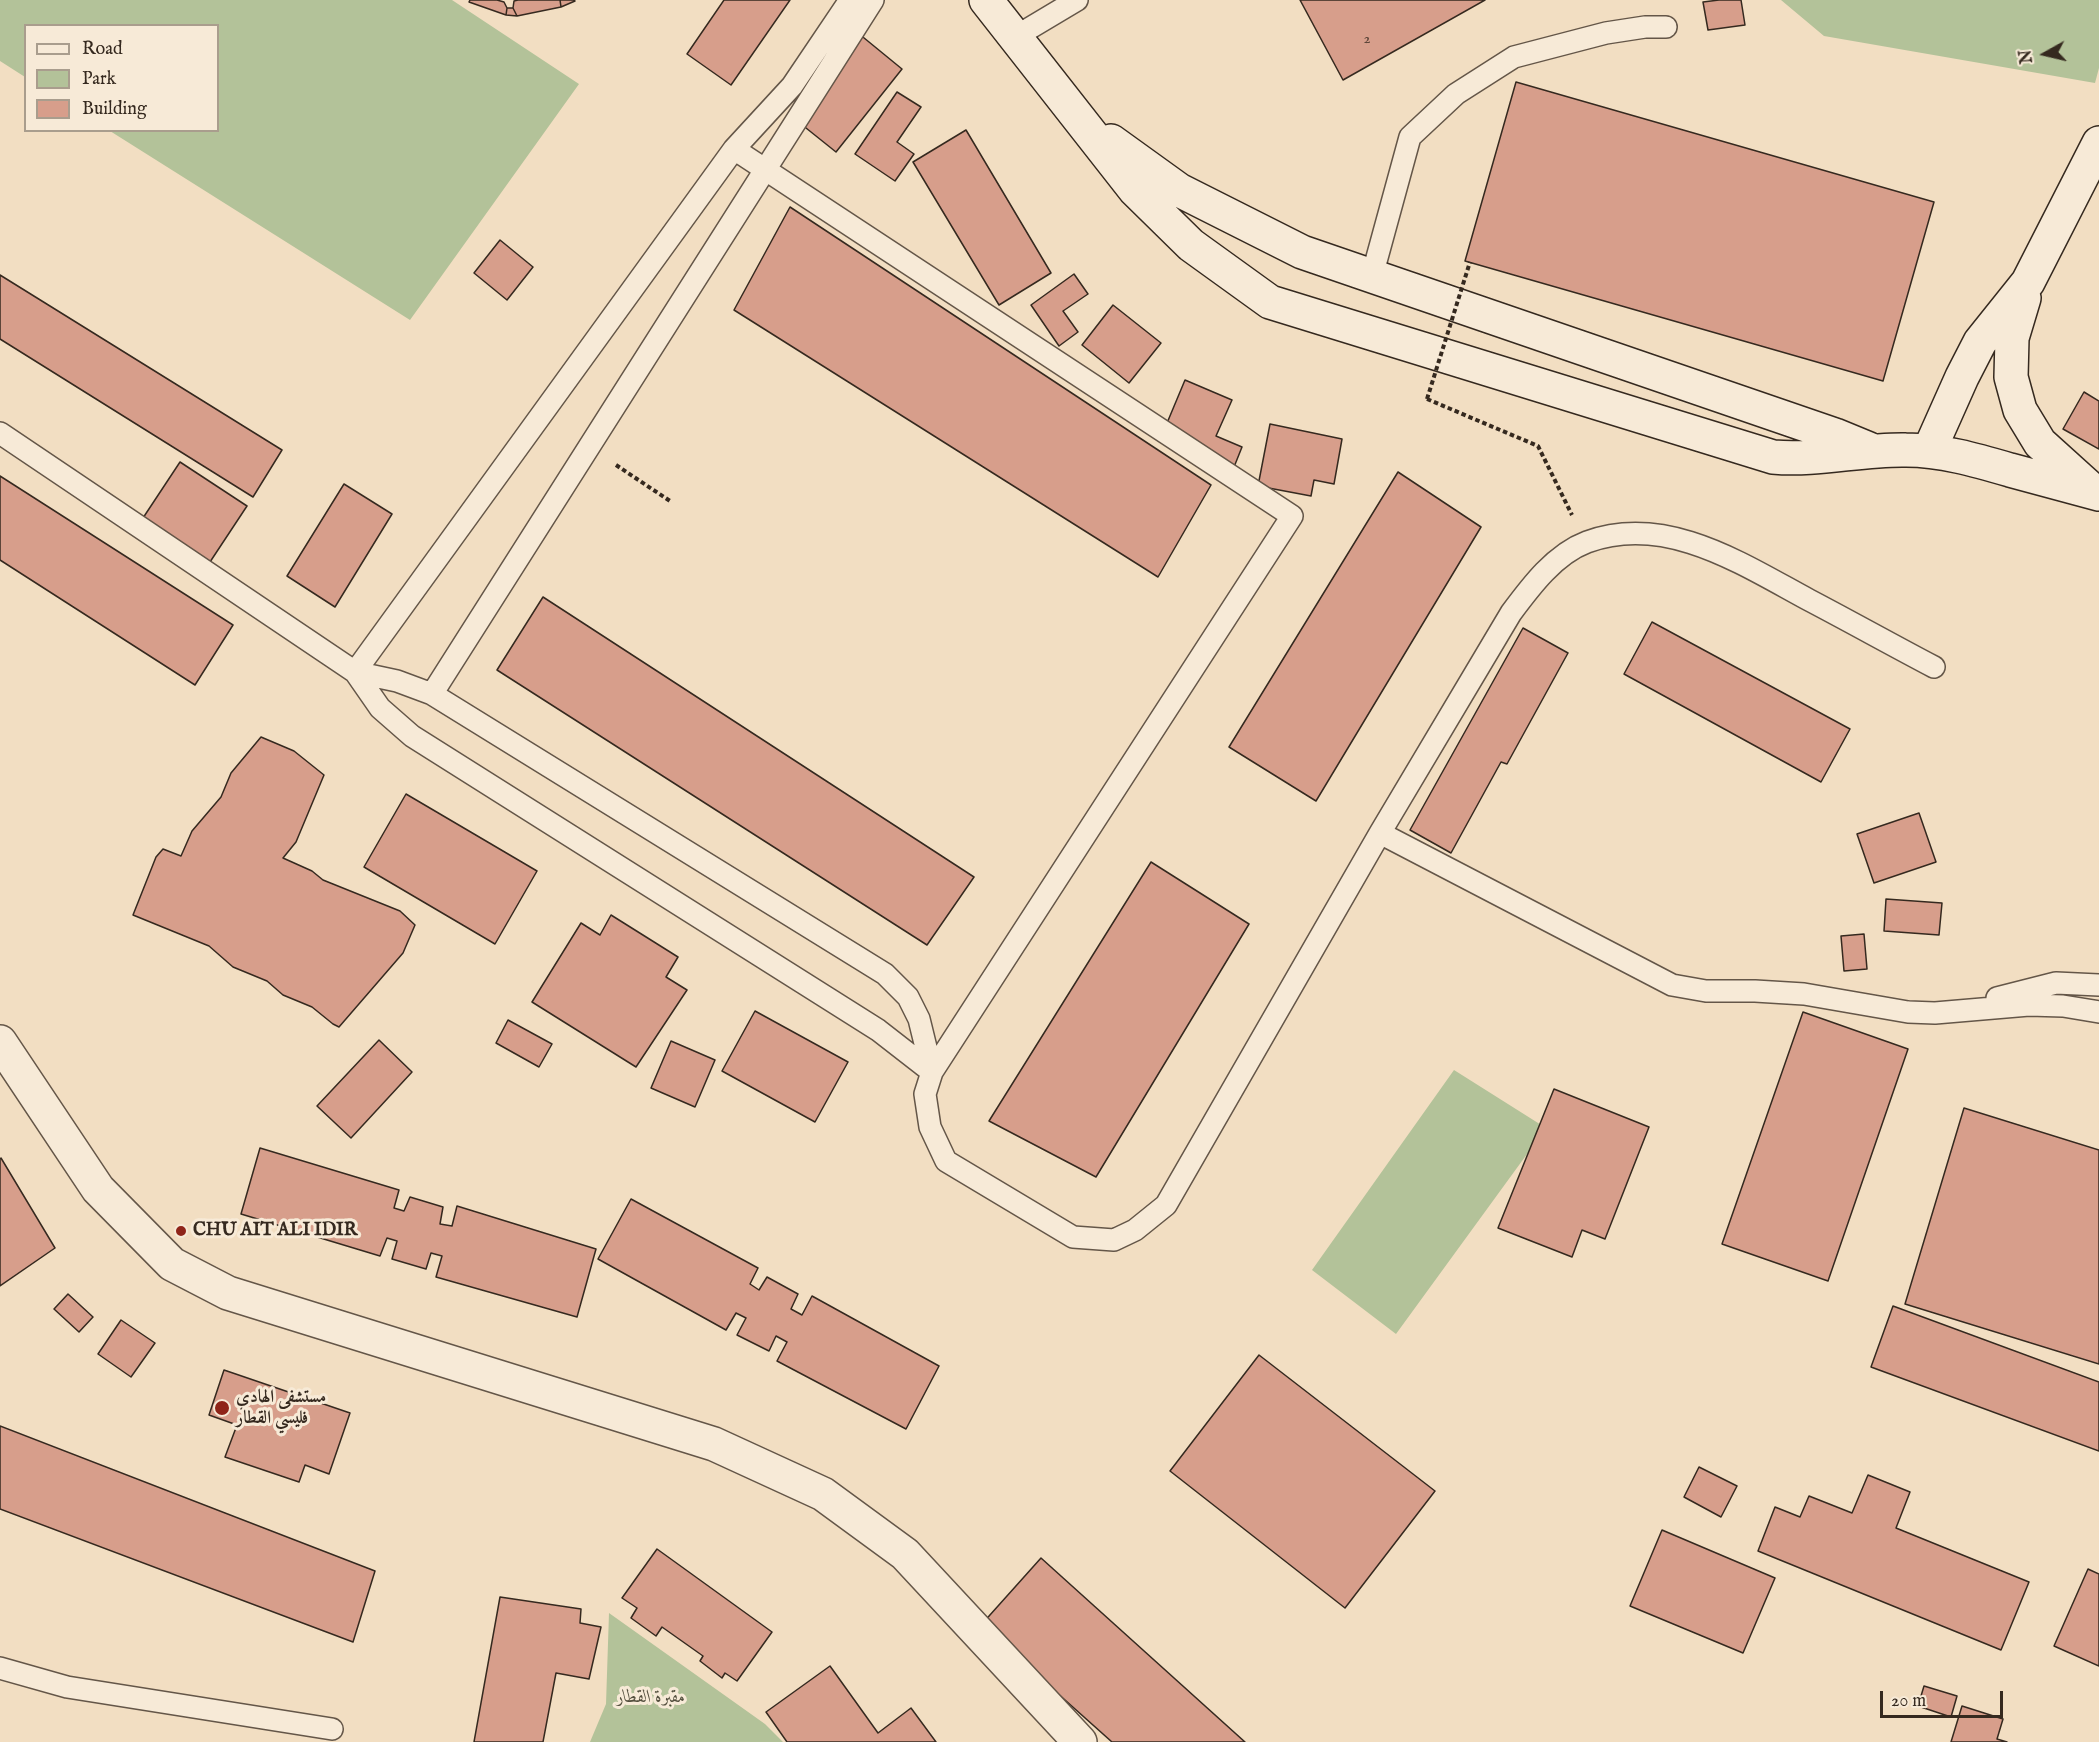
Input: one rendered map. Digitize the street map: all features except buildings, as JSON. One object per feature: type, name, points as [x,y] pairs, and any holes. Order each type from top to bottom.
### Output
[{"type":"main road","points":[[986,0],[1135,190],[1191,245],[1270,302],[1773,458],[1821,457],[1870,450],[1929,452],[1976,460],[2097,493]]},
{"type":"main road","points":[[1078,117],[1179,190],[1302,252],[1835,435],[1870,450]]},
{"type":"main road","points":[[2097,493],[2040,443],[2019,410],[2011,377],[2012,338],[2028,282],[2099,143]]},
{"type":"main road","points":[[1929,452],[1980,342],[2028,282]]},
{"type":"main road","points":[[0,1042],[98,1189],[172,1264],[228,1293],[714,1444],[823,1494],[905,1554],[1080,1742]]},
{"type":"lane","points":[[355,672],[734,149],[792,86],[850,0]]},
{"type":"lane","points":[[432,694],[873,0]]},
{"type":"lane","points":[[1015,37],[1077,0]]},
{"type":"lane","points":[[1372,276],[1410,137],[1455,93],[1514,57],[1606,33],[1645,27],[1665,27]]},
{"type":"lane","points":[[734,149],[1292,516],[932,1072],[925,1094],[930,1127],[945,1161],[1073,1237],[1113,1240],[1135,1230],[1166,1205],[1380,833],[1511,613],[1534,583],[1561,558],[1586,543],[1623,533],[1674,538],[1728,556],[1934,667]]},
{"type":"lane","points":[[0,433],[355,672],[380,708],[412,736],[878,1030],[932,1072]]},
{"type":"lane","points":[[355,672],[398,681],[432,694],[885,974],[908,998],[919,1019],[932,1072]]},
{"type":"lane","points":[[1380,833],[1672,986],[1706,991],[1804,994],[1877,1008],[1935,1013],[2029,1005],[2063,1006],[2099,1012]]},
{"type":"lane","points":[[1935,1013],[2056,983],[2099,985]]},
{"type":"lane","points":[[0,1668],[67,1688],[332,1729]]},
{"type":"path","points":[[1470,262],[1426,399],[1538,446],[1586,543]]},
{"type":"path","points":[[590,447],[670,501]]},
{"type":"green space","points":[[0,0],[452,0],[579,84],[410,320],[112,132],[219,132],[219,24],[24,24],[24,76],[0,61]]},
{"type":"green space","points":[[1781,0],[2099,0],[2099,68],[2095,83],[1824,36]]},
{"type":"green space","points":[[1454,1070],[1546,1128],[1396,1334],[1312,1270]]},
{"type":"green space","name":"مقبرة القطار","points":[[609,1613],[765,1724],[783,1742],[590,1742],[606,1704]]},
{"type":"place","name":"CHU AIT ALI IDIR","points":[[181,1231]]},
{"type":"place","name":"مستشفى الهادي فليسي القطار","points":[[222,1408]]}]
